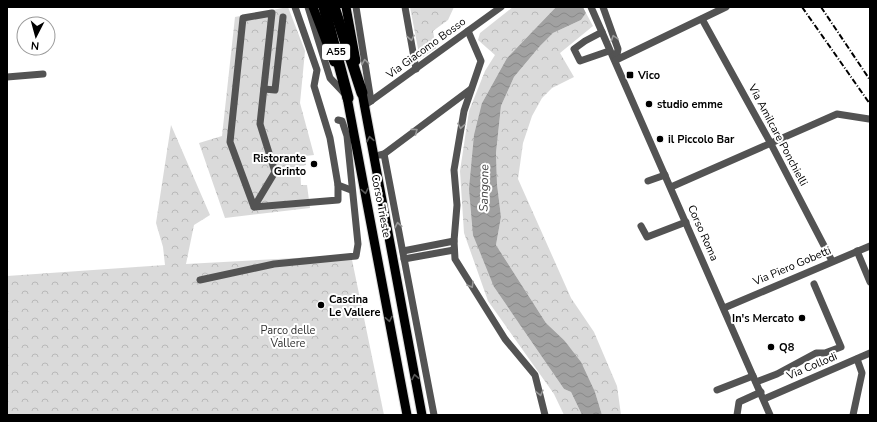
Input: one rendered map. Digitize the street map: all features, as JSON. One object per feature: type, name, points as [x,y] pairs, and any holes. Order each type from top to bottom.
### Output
[{"type":"highway","name":"A55","points":[[324,7],[348,98]]},
{"type":"highway","name":"A55","points":[[334,7],[362,93]]},
{"type":"main road","name":"Corso Trieste","points":[[313,7],[348,98],[407,415]]},
{"type":"main road","name":"Corso Trieste","points":[[346,7],[362,93],[368,103],[374,156],[422,415]]},
{"type":"street","points":[[254,207],[338,200],[338,185],[330,138],[314,86],[317,70],[295,7]]},
{"type":"street","points":[[308,7],[330,78],[348,98]]},
{"type":"street","points":[[356,7],[368,103]]},
{"type":"street","points":[[405,7],[416,69]]},
{"type":"street","name":"Via Giacomo Bosso","points":[[368,103],[501,7]]},
{"type":"street","points":[[616,60],[726,7]]},
{"type":"street","name":"Corso Roma","points":[[592,9],[609,51],[616,60],[770,415]]},
{"type":"street","name":"Corso Roma","points":[[604,11],[618,49],[616,60]]},
{"type":"street","points":[[272,13],[260,124],[275,172],[254,207],[230,142],[243,18],[272,13]]},
{"type":"street","points":[[264,89],[275,90],[283,17]]},
{"type":"street","name":"Via Amilcare Ponchielli","points":[[702,19],[770,142],[832,262]]},
{"type":"street","points":[[468,31],[481,61],[464,111],[454,170],[457,205],[454,241],[455,259],[490,318],[520,359],[535,375],[545,415]]},
{"type":"street","points":[[602,32],[574,49],[580,61],[609,51]]},
{"type":"street","points":[[7,77],[43,74]]},
{"type":"street","points":[[374,156],[384,154],[471,88]]},
{"type":"street","points":[[670,187],[770,142],[838,114],[869,119]]},
{"type":"street","points":[[200,280],[274,264],[356,256],[358,244],[351,190],[347,136],[342,121],[338,120]]},
{"type":"street","name":"Corso Trieste","points":[[384,154],[434,415]]},
{"type":"street","points":[[351,190],[359,156]]},
{"type":"street","points":[[648,181],[665,174]]},
{"type":"street","points":[[338,185],[351,190]]},
{"type":"street","points":[[641,226],[647,237],[686,222]]},
{"type":"street","points":[[402,251],[454,241]]},
{"type":"street","name":"Via Piero Gobetti","points":[[724,308],[870,246]]},
{"type":"street","points":[[404,259],[454,250]]},
{"type":"street","points":[[857,251],[870,282]]},
{"type":"street","points":[[716,390],[777,374],[816,353],[825,353],[841,347],[814,284]]},
{"type":"street","name":"Via Collodi","points":[[737,415],[739,402],[762,396],[870,353]]},
{"type":"street","points":[[853,415],[862,373],[856,359]]},
{"type":"green space","points":[[288,7],[305,51],[300,103],[314,155],[305,156],[306,165],[300,166],[301,185],[307,185],[310,208],[225,218],[199,143],[222,136],[235,17]]},
{"type":"green space","points":[[410,7],[454,7],[448,20],[433,31],[436,48],[420,59]]},
{"type":"green space","points":[[513,7],[556,7],[507,58],[482,103],[494,287],[564,389],[571,392],[582,415],[564,415],[554,394],[488,301],[464,233],[460,171],[469,111],[485,71],[495,55],[478,40],[480,33]]},
{"type":"green space","points":[[586,13],[593,26],[560,53],[574,77],[552,88],[542,98],[532,116],[523,143],[518,179],[571,298],[594,332],[617,386],[621,415],[602,415],[595,392],[564,340],[546,323],[496,245],[501,217],[497,184],[496,153],[501,106],[514,77],[540,46],[553,33],[581,20]]},
{"type":"green space","name":"Parco delle Vallere","points":[[171,125],[210,215],[194,225],[186,264],[351,255],[384,415],[7,415],[7,276],[165,265],[163,247],[156,223]]},
{"type":"water","name":"Sangone","points":[[556,7],[583,7],[586,13],[581,20],[553,33],[540,46],[514,77],[501,106],[496,153],[497,184],[501,217],[496,245],[546,323],[564,340],[581,362],[595,392],[602,415],[582,415],[571,392],[564,389],[494,287],[473,235],[469,189],[474,135],[482,103],[507,58]]},
{"type":"railway","points":[[802,7],[870,104]]},
{"type":"railway","points":[[821,7],[870,80]]},
{"type":"place","name":"Vico","points":[[630,75]]},
{"type":"place","name":"studio emme","points":[[649,104]]},
{"type":"place","name":"il Piccolo Bar","points":[[660,139]]},
{"type":"place","name":"Ristorante Grinto","points":[[314,164]]},
{"type":"place","name":"Cascina Le Vallere","points":[[321,305]]},
{"type":"place","name":"In's Mercato","points":[[802,318]]},
{"type":"place","name":"Q8","points":[[771,347]]}]
